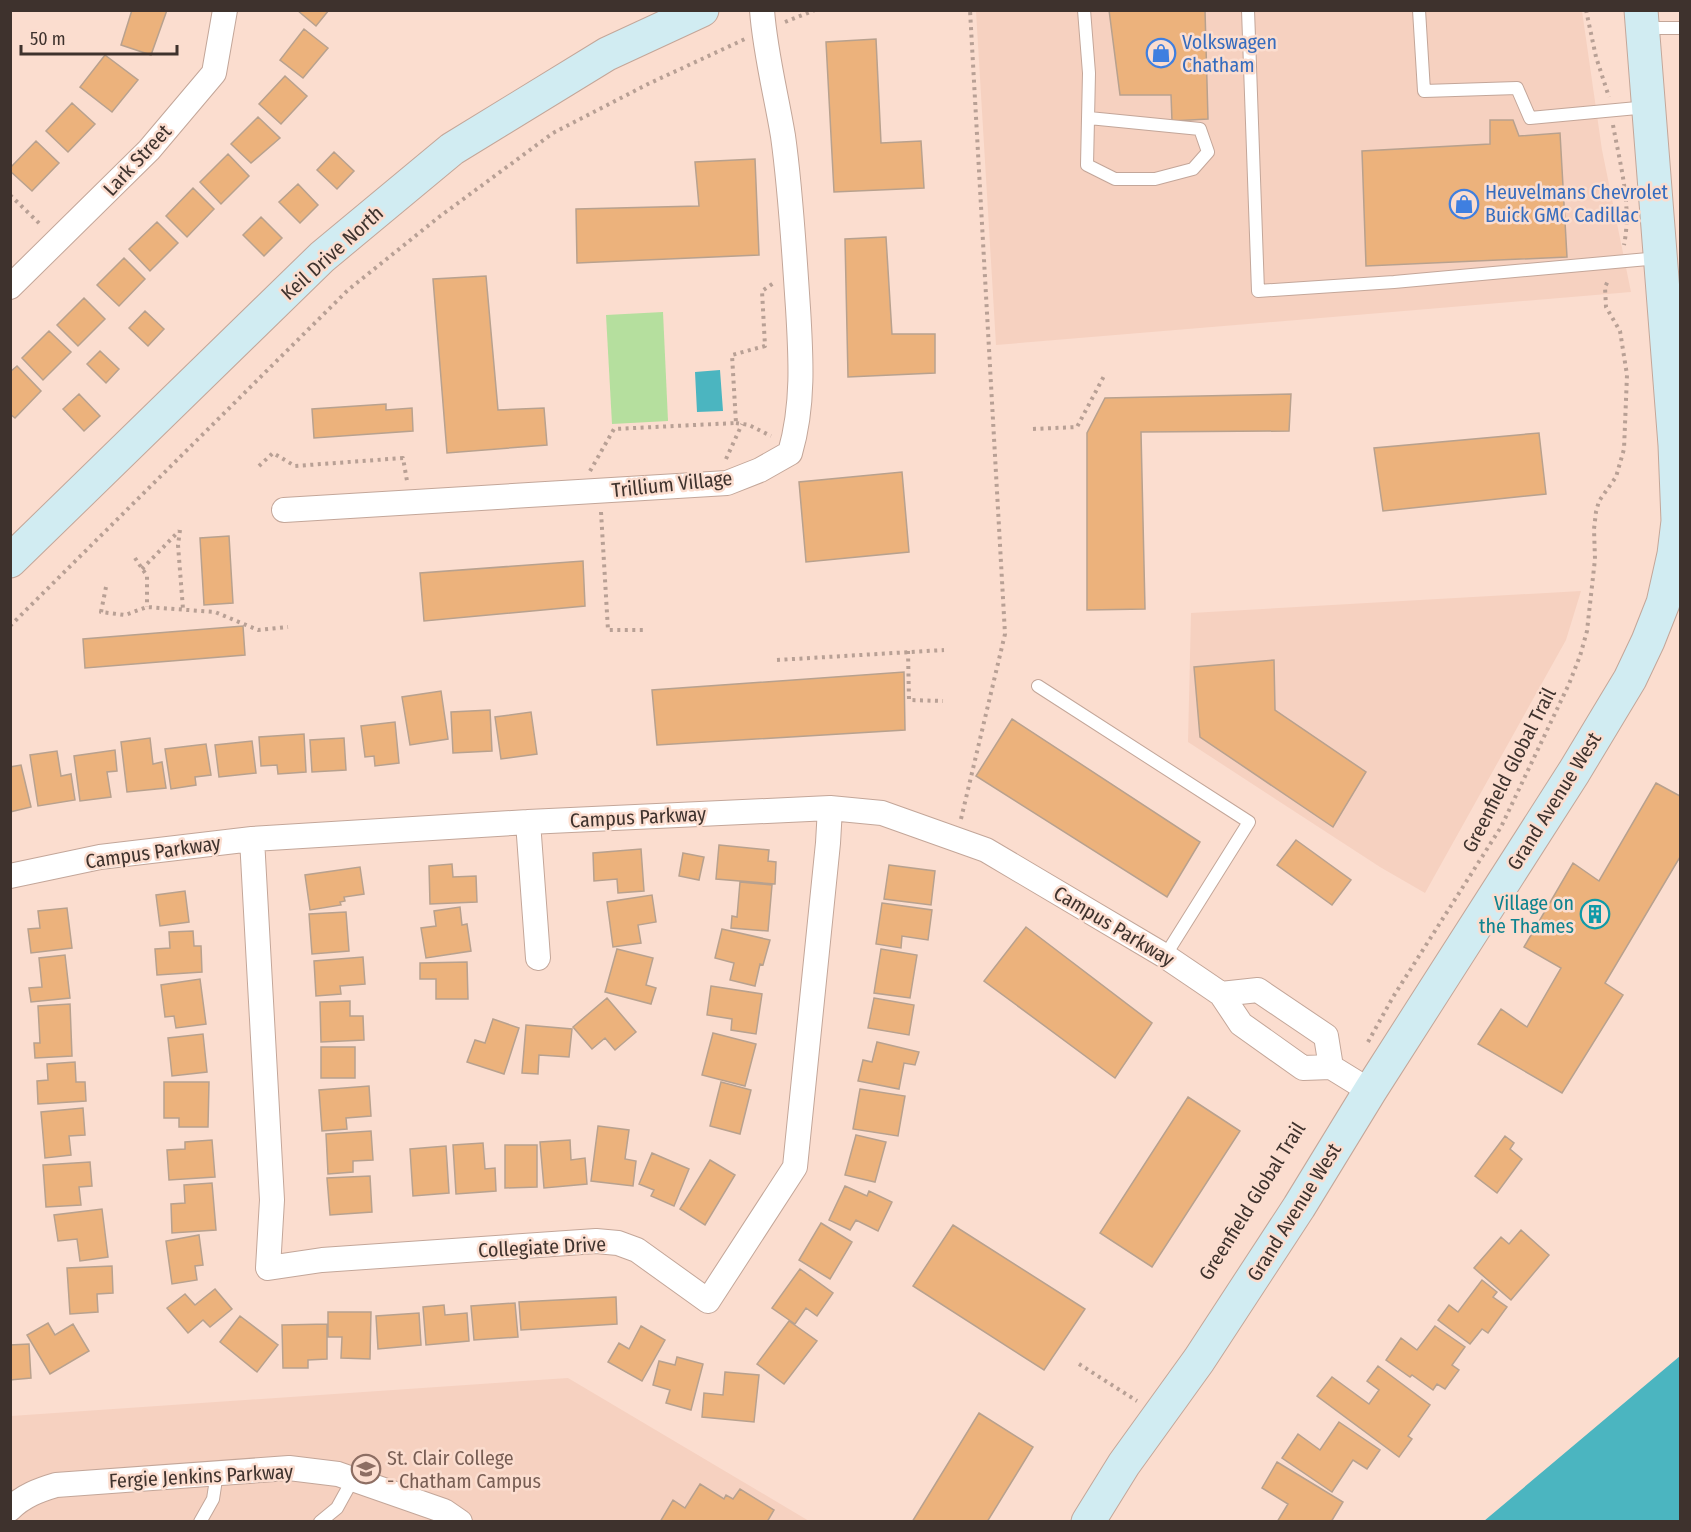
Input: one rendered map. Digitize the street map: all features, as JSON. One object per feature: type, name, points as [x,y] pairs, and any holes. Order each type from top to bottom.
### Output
[{"type":"main road","name":"Keil Drive North","points":[[10,561],[322,257],[452,149],[607,54],[702,10]]},
{"type":"main road","name":"Grand Avenue West","points":[[1088,1521],[1124,1464],[1218,1331],[1299,1207],[1370,1091],[1568,781],[1630,679],[1667,604],[1678,521],[1676,394],[1661,258],[1642,19]]},
{"type":"street","name":"Lark Street","points":[[10,287],[149,150],[214,73],[225,10]]},
{"type":"street","points":[[763,20],[783,139],[795,260],[802,375],[795,436],[790,453]]},
{"type":"street","name":"Trillium Village","points":[[284,510],[727,483],[760,470],[790,453]]},
{"type":"street","name":"Campus Parkway","points":[[10,876],[100,858],[252,839],[528,822],[830,808],[882,813],[986,850],[1165,956],[1221,994],[1241,1024],[1303,1068],[1331,1066]]},
{"type":"street","name":"Collegiate Drive","points":[[252,839],[272,1200],[268,1268],[334,1260],[607,1242],[618,1243],[637,1250],[708,1301],[795,1167],[830,808]]},
{"type":"street","points":[[528,822],[538,958]]},
{"type":"street","points":[[1221,994],[1258,990],[1326,1036],[1331,1066],[1370,1091]]},
{"type":"street","name":"Fergie Jenkins Parkway","points":[[10,1509],[17,1502],[37,1491],[56,1485],[289,1468],[339,1474],[444,1512],[460,1521]]},
{"type":"lane","points":[[1084,10],[1089,72],[1087,165],[1115,179],[1155,179],[1193,169],[1208,152],[1200,129],[1089,118]]},
{"type":"lane","points":[[1248,10],[1258,291],[1394,282],[1661,258]]},
{"type":"lane","points":[[1419,10],[1424,92],[1517,88],[1530,118],[1649,107]]},
{"type":"lane","points":[[1642,19],[1680,28]]},
{"type":"lane","points":[[1038,686],[1249,822],[1165,956]]},
{"type":"lane","points":[[200,1521],[213,1499],[217,1473]]},
{"type":"lane","points":[[320,1521],[337,1508],[353,1479]]},
{"type":"path","points":[[10,626],[348,290],[439,217],[553,133],[648,84],[763,20],[815,10]]},
{"type":"path","points":[[955,838],[1005,634],[970,10]]},
{"type":"path","name":"Greenfield Global Trail","points":[[1367,1044],[1393,997],[1501,827],[1569,684],[1587,631],[1595,559],[1596,512],[1599,501],[1616,477],[1624,449],[1627,375],[1620,331],[1606,307],[1604,297],[1605,287],[1623,249],[1627,222],[1609,96],[1596,57],[1586,10]]},
{"type":"path","points":[[10,195],[57,241]]},
{"type":"path","points":[[736,423],[732,355],[765,346],[762,291],[776,282],[775,270]]},
{"type":"path","points":[[1033,429],[1077,427],[1104,376]]},
{"type":"path","points":[[589,473],[614,429],[736,423],[774,438],[790,453]]},
{"type":"path","points":[[718,483],[742,424]]},
{"type":"path","points":[[259,466],[273,453],[295,466],[403,458],[407,487]]},
{"type":"path","points":[[601,511],[608,630],[643,630]]},
{"type":"path","points":[[142,569],[180,530],[178,545],[183,609]]},
{"type":"path","points":[[135,558],[147,576],[147,607]]},
{"type":"path","points":[[106,587],[101,612],[125,615],[142,607],[183,609],[215,612],[258,630],[288,627]]},
{"type":"path","points":[[777,660],[944,650]]},
{"type":"path","points":[[908,651],[909,700],[943,701]]},
{"type":"path","points":[[1079,1364],[1140,1403],[1135,1411]]},
{"type":"shaded area","points":[[976,11],[1582,11],[1602,150],[1631,292],[996,345]]},
{"type":"shaded area","points":[[1581,591],[1566,640],[1425,893],[1380,867],[1188,742],[1191,613]]},
{"type":"shaded area","name":"St. Clair College - Chatham Campus","points":[[568,1378],[809,1521],[11,1522],[11,1416]]},
{"type":"green space","points":[[663,312],[668,421],[612,424],[606,315]]},
{"type":"water","points":[[720,370],[723,411],[697,412],[695,372]]},
{"type":"water","points":[[1680,1356],[1680,1521],[1484,1521]]},
{"type":"building","points":[[132,10],[167,10],[151,55],[121,45]]},
{"type":"building","points":[[297,10],[329,10],[316,26]]},
{"type":"building","name":"Volkswagen Chatham","points":[[1109,10],[1205,10],[1208,119],[1172,121],[1171,95],[1120,95]]},
{"type":"building","points":[[304,29],[328,48],[303,78],[280,60]]},
{"type":"building","points":[[876,39],[881,143],[921,141],[924,188],[834,192],[826,42]]},
{"type":"building","points":[[105,55],[138,80],[112,112],[80,87]]},
{"type":"building","points":[[285,76],[307,96],[281,124],[259,104]]},
{"type":"building","points":[[72,103],[95,124],[68,152],[46,131]]},
{"type":"building","points":[[258,117],[280,138],[251,163],[231,144]]},
{"type":"building","name":"Heuvelmans Chevrolet Buick GMC Cadillac","points":[[1490,120],[1513,120],[1519,136],[1560,133],[1567,257],[1366,266],[1362,151],[1490,144]]},
{"type":"building","points":[[36,141],[59,163],[32,191],[10,171],[10,168]]},
{"type":"building","points":[[334,152],[354,171],[337,189],[317,170]]},
{"type":"building","points":[[228,154],[249,176],[221,204],[200,182]]},
{"type":"building","points":[[755,159],[759,255],[577,263],[576,209],[699,206],[695,162]]},
{"type":"building","points":[[298,184],[318,205],[300,223],[279,202]]},
{"type":"building","points":[[193,188],[214,209],[187,237],[166,216]]},
{"type":"building","points":[[261,217],[282,238],[264,256],[243,235]]},
{"type":"building","points":[[157,222],[178,243],[150,271],[129,249]]},
{"type":"building","points":[[886,237],[892,334],[935,334],[935,373],[848,377],[845,239]]},
{"type":"building","points":[[124,258],[145,279],[119,306],[97,285]]},
{"type":"building","points":[[486,276],[498,410],[544,408],[547,445],[447,453],[433,279]]},
{"type":"building","points":[[84,298],[105,319],[78,346],[57,325]]},
{"type":"building","points":[[145,311],[164,329],[148,346],[129,328]]},
{"type":"building","points":[[49,331],[71,352],[43,380],[22,358]]},
{"type":"building","points":[[100,351],[119,369],[106,383],[87,364]]},
{"type":"building","points":[[17,366],[41,391],[15,418],[10,414],[10,372]]},
{"type":"building","points":[[79,394],[100,416],[84,431],[63,409]]},
{"type":"building","points":[[1291,394],[1289,431],[1141,432],[1145,609],[1087,610],[1087,433],[1105,398]]},
{"type":"building","points":[[386,404],[386,410],[412,408],[413,431],[314,438],[312,409]]},
{"type":"building","points":[[1539,433],[1546,494],[1383,511],[1374,448]]},
{"type":"building","points":[[902,472],[909,552],[806,562],[799,482]]},
{"type":"building","points":[[229,536],[233,603],[204,605],[200,538]]},
{"type":"building","points":[[583,561],[585,606],[424,621],[420,573]]},
{"type":"building","points":[[243,626],[245,655],[85,668],[83,639]]},
{"type":"building","points":[[1274,660],[1275,710],[1366,772],[1333,827],[1200,737],[1194,667]]},
{"type":"building","points":[[904,672],[905,730],[657,745],[652,690]]},
{"type":"building","points":[[441,691],[448,739],[410,745],[402,697]]},
{"type":"building","points":[[490,710],[492,751],[453,753],[451,712]]},
{"type":"building","points":[[531,712],[537,754],[501,759],[495,717]]},
{"type":"building","points":[[1012,719],[1200,842],[1167,897],[976,776]]},
{"type":"building","points":[[395,722],[399,763],[375,766],[374,756],[365,757],[361,726]]},
{"type":"building","points":[[304,734],[306,772],[278,774],[277,765],[261,766],[259,737]]},
{"type":"building","points":[[150,738],[153,764],[162,762],[166,788],[127,792],[121,742]]},
{"type":"building","points":[[344,738],[346,770],[312,772],[310,740]]},
{"type":"building","points":[[252,741],[256,773],[219,777],[215,745]]},
{"type":"building","points":[[206,744],[211,775],[195,777],[196,785],[171,789],[165,749]]},
{"type":"building","points":[[115,750],[117,771],[107,772],[111,797],[80,801],[74,756]]},
{"type":"building","points":[[57,751],[61,776],[71,774],[75,800],[38,806],[30,755]]},
{"type":"building","points":[[21,765],[31,807],[10,812],[10,767]]},
{"type":"building","name":"Village on the Thames","points":[[1656,783],[1680,796],[1680,857],[1605,983],[1623,995],[1562,1093],[1478,1044],[1501,1009],[1527,1027],[1561,968],[1524,947],[1573,863],[1599,881]]},
{"type":"building","points":[[1296,840],[1351,880],[1332,905],[1277,865]]},
{"type":"building","points":[[719,845],[769,850],[768,861],[776,862],[775,884],[716,879]]},
{"type":"building","points":[[641,849],[644,891],[618,893],[617,879],[594,881],[593,853]]},
{"type":"building","points":[[683,853],[704,857],[699,880],[679,876]]},
{"type":"building","points":[[452,864],[453,877],[476,876],[477,902],[430,904],[429,866]]},
{"type":"building","points":[[889,865],[935,871],[931,905],[884,899]]},
{"type":"building","points":[[360,867],[364,894],[344,897],[345,901],[340,902],[341,905],[310,910],[305,875]]},
{"type":"building","points":[[740,882],[772,885],[768,931],[731,928],[732,916],[737,917]]},
{"type":"building","points":[[185,891],[189,922],[160,926],[156,895]]},
{"type":"building","points":[[652,895],[656,922],[638,925],[641,943],[613,947],[607,902]]},
{"type":"building","points":[[882,903],[932,910],[928,940],[902,936],[901,948],[876,944]]},
{"type":"building","points":[[460,907],[462,925],[467,924],[471,951],[426,958],[421,928],[436,926],[434,911]]},
{"type":"building","points":[[67,908],[72,948],[31,953],[28,929],[40,928],[38,911]]},
{"type":"building","points":[[346,912],[349,951],[312,954],[309,914]]},
{"type":"building","points":[[1026,927],[1152,1023],[1115,1078],[984,981]]},
{"type":"building","points":[[722,929],[770,940],[763,965],[760,964],[755,986],[730,980],[734,963],[715,958]]},
{"type":"building","points":[[193,931],[194,946],[201,946],[202,972],[157,975],[155,949],[170,948],[169,932]]},
{"type":"building","points":[[617,949],[653,958],[646,985],[656,988],[651,1004],[605,992]]},
{"type":"building","points":[[881,949],[917,955],[910,998],[874,993]]},
{"type":"building","points":[[65,955],[70,998],[31,1002],[29,988],[42,987],[39,958]]},
{"type":"building","points":[[363,957],[365,984],[340,986],[341,994],[316,996],[314,961]]},
{"type":"building","points":[[467,962],[468,999],[436,999],[436,979],[420,979],[420,963]]},
{"type":"building","points":[[200,979],[206,1024],[176,1028],[174,1016],[165,1017],[161,985]]},
{"type":"building","points":[[711,986],[762,994],[756,1034],[731,1030],[732,1019],[707,1015]]},
{"type":"building","points":[[607,998],[636,1032],[615,1050],[605,1038],[592,1049],[573,1027]]},
{"type":"building","points":[[874,998],[914,1005],[909,1035],[868,1028]]},
{"type":"building","points":[[350,1001],[350,1016],[363,1016],[364,1040],[321,1042],[320,1002]]},
{"type":"building","points":[[70,1004],[72,1056],[35,1058],[34,1043],[40,1043],[38,1006]]},
{"type":"building","points":[[493,1019],[519,1028],[504,1074],[467,1062],[475,1040],[485,1043]]},
{"type":"building","points":[[526,1025],[572,1029],[569,1057],[539,1055],[538,1074],[522,1073]]},
{"type":"building","points":[[713,1033],[756,1044],[745,1086],[702,1075]]},
{"type":"building","points":[[203,1034],[207,1072],[172,1076],[168,1038]]},
{"type":"building","points":[[877,1042],[919,1052],[915,1065],[904,1063],[899,1089],[858,1081],[863,1060],[872,1062]]},
{"type":"building","points":[[321,1047],[355,1047],[355,1078],[321,1078]]},
{"type":"building","points":[[75,1062],[76,1082],[85,1082],[86,1101],[38,1104],[37,1081],[48,1080],[47,1064]]},
{"type":"building","points":[[164,1082],[209,1082],[208,1127],[179,1127],[179,1118],[164,1118]]},
{"type":"building","points":[[721,1082],[751,1090],[740,1134],[710,1126]]},
{"type":"building","points":[[369,1086],[371,1116],[346,1118],[347,1129],[322,1131],[319,1090]]},
{"type":"building","points":[[860,1089],[905,1096],[898,1136],[853,1129]]},
{"type":"building","points":[[1188,1097],[1240,1131],[1152,1267],[1100,1233]]},
{"type":"building","points":[[83,1108],[85,1135],[69,1136],[71,1155],[45,1158],[41,1112]]},
{"type":"building","points":[[598,1126],[629,1130],[625,1159],[636,1161],[633,1186],[591,1181]]},
{"type":"building","points":[[371,1131],[373,1160],[353,1161],[353,1172],[328,1174],[326,1134]]},
{"type":"building","points":[[856,1135],[886,1142],[875,1182],[845,1175]]},
{"type":"building","points":[[1505,1136],[1514,1143],[1510,1149],[1522,1159],[1497,1193],[1475,1176]]},
{"type":"building","points":[[212,1140],[215,1177],[169,1180],[167,1150],[185,1149],[185,1142]]},
{"type":"building","points":[[570,1140],[571,1160],[585,1158],[587,1184],[544,1188],[540,1142]]},
{"type":"building","points":[[483,1143],[485,1169],[495,1168],[496,1191],[456,1194],[453,1145]]},
{"type":"building","points":[[505,1145],[537,1145],[537,1187],[505,1188]]},
{"type":"building","points":[[446,1146],[449,1193],[413,1196],[410,1149]]},
{"type":"building","points":[[652,1153],[689,1169],[674,1206],[651,1196],[654,1190],[639,1184]]},
{"type":"building","points":[[710,1160],[735,1175],[705,1225],[680,1209]]},
{"type":"building","points":[[90,1162],[92,1186],[79,1187],[81,1205],[46,1207],[43,1165]]},
{"type":"building","points":[[370,1176],[372,1212],[330,1215],[327,1178]]},
{"type":"building","points":[[212,1183],[216,1230],[172,1233],[171,1204],[185,1203],[184,1185]]},
{"type":"building","points":[[845,1186],[867,1196],[869,1191],[892,1202],[878,1231],[856,1220],[850,1230],[829,1220]]},
{"type":"building","points":[[102,1209],[108,1257],[80,1261],[77,1239],[58,1241],[54,1215]]},
{"type":"building","points":[[821,1223],[852,1242],[830,1279],[799,1260]]},
{"type":"building","points":[[953,1225],[1085,1309],[1044,1370],[913,1286]]},
{"type":"building","points":[[1521,1230],[1549,1255],[1511,1300],[1474,1268],[1501,1237],[1509,1244]]},
{"type":"building","points":[[199,1235],[203,1265],[195,1266],[197,1280],[172,1284],[166,1241]]},
{"type":"building","points":[[112,1266],[113,1293],[97,1294],[98,1312],[70,1314],[67,1268]]},
{"type":"building","points":[[800,1269],[833,1293],[817,1316],[806,1308],[795,1324],[772,1308]]},
{"type":"building","points":[[1482,1280],[1497,1292],[1493,1297],[1507,1307],[1488,1333],[1482,1329],[1470,1344],[1438,1320],[1449,1305],[1458,1312]]},
{"type":"building","points":[[215,1289],[232,1309],[210,1327],[203,1320],[188,1333],[167,1308],[185,1294],[195,1305]]},
{"type":"building","points":[[616,1297],[617,1324],[521,1330],[519,1302]]},
{"type":"building","points":[[515,1303],[518,1337],[474,1340],[471,1306]]},
{"type":"building","points":[[444,1305],[445,1315],[467,1313],[469,1341],[426,1345],[423,1307]]},
{"type":"building","points":[[328,1312],[371,1312],[370,1359],[341,1358],[342,1337],[328,1337]]},
{"type":"building","points":[[419,1313],[421,1345],[378,1349],[376,1316]]},
{"type":"building","points":[[240,1316],[278,1345],[257,1372],[220,1342]]},
{"type":"building","points":[[789,1321],[817,1341],[784,1384],[757,1364]]},
{"type":"building","points":[[48,1323],[55,1335],[73,1324],[89,1351],[50,1374],[27,1335]]},
{"type":"building","points":[[327,1324],[327,1359],[308,1360],[308,1368],[283,1368],[282,1325]]},
{"type":"building","points":[[641,1326],[665,1340],[642,1381],[608,1362],[619,1343],[629,1349]]},
{"type":"building","points":[[1435,1326],[1465,1347],[1452,1365],[1459,1370],[1445,1389],[1437,1384],[1433,1390],[1386,1360],[1401,1338],[1417,1350]]},
{"type":"building","points":[[29,1344],[31,1378],[10,1380],[10,1345]]},
{"type":"building","points":[[677,1357],[703,1364],[691,1410],[666,1403],[670,1390],[653,1385],[659,1361],[675,1365]]},
{"type":"building","points":[[1378,1366],[1430,1405],[1408,1436],[1412,1439],[1399,1457],[1317,1396],[1332,1377],[1369,1404],[1379,1390],[1367,1381]]},
{"type":"building","points":[[725,1372],[759,1375],[754,1422],[702,1417],[704,1393],[723,1395]]},
{"type":"building","points":[[979,1413],[1033,1447],[987,1522],[912,1522]]},
{"type":"building","points":[[1339,1422],[1380,1450],[1367,1469],[1353,1460],[1332,1492],[1282,1458],[1298,1434],[1320,1450]]},
{"type":"building","points":[[1277,1462],[1343,1502],[1331,1522],[1277,1522],[1288,1504],[1262,1488]]},
{"type":"building","points":[[700,1484],[724,1499],[726,1495],[733,1499],[740,1489],[774,1510],[767,1522],[660,1522],[673,1500],[685,1508]]},
{"type":"place","name":"Volkswagen Chatham","points":[[1161,53]]},
{"type":"place","name":"Heuvelmans Chevrolet Buick GMC Cadillac","points":[[1464,204]]},
{"type":"place","name":"Village on the Thames","points":[[1595,914]]},
{"type":"place","name":"St. Clair College - Chatham Campus","points":[[366,1469]]}]
